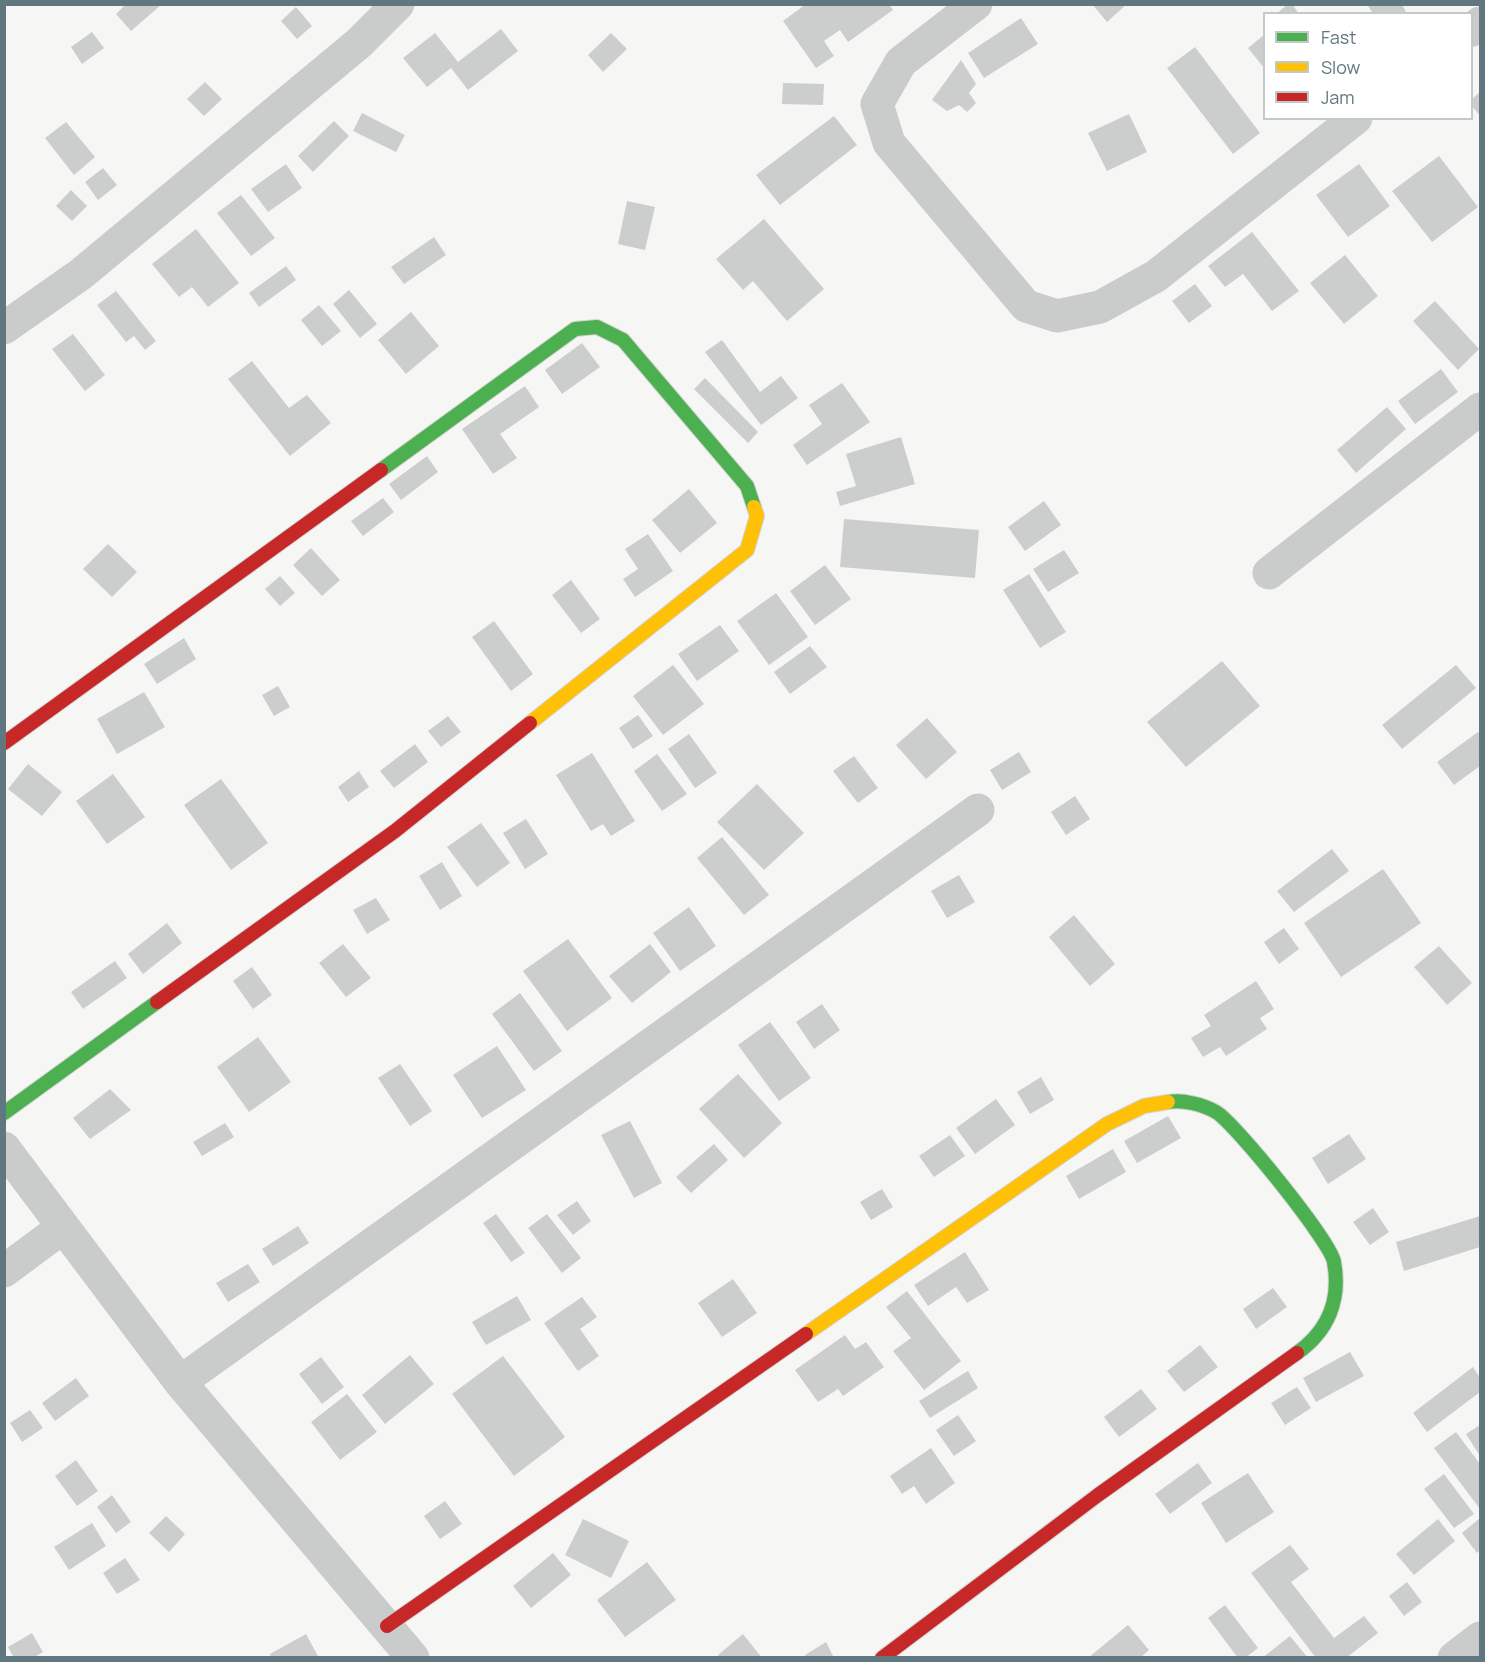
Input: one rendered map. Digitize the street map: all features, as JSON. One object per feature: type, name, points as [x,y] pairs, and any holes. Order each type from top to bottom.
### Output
[{"type":"street","points":[[4,328],[90,266],[360,43],[398,4]]},
{"type":"street","points":[[976,4],[901,62],[877,104],[889,143],[1026,306],[1057,316],[1100,307],[1156,276],[1353,120]]},
{"type":"street","points":[[4,742],[575,329],[597,327],[623,340],[747,486],[757,516],[747,550],[395,831],[4,1113]]},
{"type":"street","points":[[1269,573],[1480,409]]},
{"type":"street","points":[[180,1382],[978,810]]},
{"type":"street","points":[[387,1626],[1107,1124],[1144,1106],[1179,1100],[1217,1112],[1247,1142],[1317,1232],[1334,1260],[1335,1292],[1330,1318],[1305,1347],[1098,1495],[882,1658]]},
{"type":"street","points":[[4,1148],[180,1382],[412,1658]]},
{"type":"street","points":[[4,1271],[62,1228]]},
{"type":"street","points":[[1454,1658],[1480,1638]]},
{"type":"building","points":[[126,4],[162,4],[131,31],[116,14]]},
{"type":"building","points":[[806,4],[889,4],[893,10],[848,42],[840,30],[824,41],[834,56],[816,68],[783,21]]},
{"type":"building","points":[[1092,4],[1127,4],[1107,22]]},
{"type":"building","points":[[1288,4],[1292,4],[1298,12],[1278,12]]},
{"type":"building","points":[[1367,4],[1401,4],[1406,11],[1405,12],[1372,12]]},
{"type":"building","points":[[296,7],[312,26],[297,39],[281,21]]},
{"type":"building","points":[[1021,18],[1038,44],[984,78],[968,53]]},
{"type":"building","points":[[501,29],[518,51],[468,90],[451,68],[427,87],[403,58],[435,33],[458,62]]},
{"type":"building","points":[[92,32],[104,48],[82,64],[71,47]]},
{"type":"building","points":[[611,33],[627,49],[603,72],[588,55]]},
{"type":"building","points":[[1263,36],[1263,67],[1248,48]]},
{"type":"building","points":[[1195,47],[1260,133],[1233,154],[1167,68]]},
{"type":"building","points":[[961,60],[976,84],[969,93],[976,103],[967,112],[959,105],[947,111],[932,100]]},
{"type":"building","points":[[205,82],[222,99],[204,116],[187,99]]},
{"type":"building","points":[[783,83],[824,84],[823,105],[782,104]]},
{"type":"building","points":[[1480,92],[1480,116],[1473,107],[1473,98]]},
{"type":"building","points":[[362,113],[405,135],[396,152],[353,131]]},
{"type":"building","points":[[1129,114],[1147,152],[1107,171],[1088,133]]},
{"type":"building","points":[[834,116],[857,145],[780,205],[756,175]]},
{"type":"building","points":[[334,121],[349,136],[313,172],[298,156]]},
{"type":"building","points":[[66,122],[95,157],[74,175],[45,138]]},
{"type":"building","points":[[1439,156],[1478,207],[1432,242],[1392,191]]},
{"type":"building","points":[[286,164],[302,188],[268,212],[251,189]]},
{"type":"building","points":[[1359,164],[1390,206],[1348,237],[1316,195]]},
{"type":"building","points":[[103,168],[117,185],[98,200],[85,182]]},
{"type":"building","points":[[71,190],[87,206],[72,221],[56,206]]},
{"type":"building","points":[[241,195],[275,238],[251,256],[217,213]]},
{"type":"building","points":[[627,201],[655,207],[645,250],[618,244]]},
{"type":"building","points":[[764,219],[824,289],[787,321],[753,281],[743,290],[716,259]]},
{"type":"building","points":[[196,229],[239,283],[208,307],[192,287],[179,297],[152,264]]},
{"type":"building","points":[[1252,232],[1299,291],[1272,311],[1243,274],[1225,287],[1208,266]]},
{"type":"building","points":[[434,237],[446,255],[404,284],[391,267]]},
{"type":"building","points":[[1345,255],[1378,296],[1344,324],[1310,283]]},
{"type":"building","points":[[286,266],[296,280],[259,307],[249,293]]},
{"type":"building","points":[[1195,284],[1212,306],[1189,323],[1172,301]]},
{"type":"building","points":[[349,290],[377,324],[360,338],[333,304]]},
{"type":"building","points":[[116,291],[156,341],[145,350],[134,336],[126,342],[97,305]]},
{"type":"building","points":[[1435,301],[1479,349],[1458,370],[1413,321]]},
{"type":"building","points":[[319,305],[341,331],[322,346],[301,320]]},
{"type":"building","points":[[411,312],[439,346],[406,374],[378,340]]},
{"type":"building","points":[[73,334],[105,375],[85,391],[52,349]]},
{"type":"building","points":[[722,340],[760,392],[781,376],[798,398],[761,425],[705,352]]},
{"type":"building","points":[[582,343],[600,367],[562,394],[545,370]]},
{"type":"building","points":[[252,361],[289,408],[307,395],[331,423],[290,456],[228,379]]},
{"type":"building","points":[[1441,369],[1458,392],[1415,424],[1398,401]]},
{"type":"building","points":[[705,378],[758,432],[748,443],[694,389]]},
{"type":"building","points":[[842,383],[870,422],[807,465],[793,445],[822,424],[809,405]]},
{"type":"building","points":[[525,386],[539,407],[500,434],[517,458],[493,474],[462,429]]},
{"type":"building","points":[[1387,407],[1406,429],[1356,473],[1337,450]]},
{"type":"building","points":[[901,437],[915,484],[840,506],[836,492],[856,486],[846,454]]},
{"type":"building","points":[[427,456],[438,472],[401,500],[389,484]]},
{"type":"building","points":[[689,489],[717,523],[680,553],[652,520]]},
{"type":"building","points":[[383,498],[394,512],[363,536],[351,521]]},
{"type":"building","points":[[1044,501],[1061,525],[1025,551],[1008,527]]},
{"type":"building","points":[[844,519],[979,530],[975,578],[840,567]]},
{"type":"building","points":[[648,534],[673,571],[635,597],[623,579],[638,569],[625,549]]},
{"type":"building","points":[[108,544],[137,572],[112,597],[83,569]]},
{"type":"building","points":[[311,548],[340,580],[322,596],[293,565]]},
{"type":"building","points":[[1064,550],[1079,573],[1048,592],[1033,569]]},
{"type":"building","points":[[825,565],[851,599],[815,625],[790,591]]},
{"type":"building","points":[[1029,574],[1066,632],[1040,648],[1003,590]]},
{"type":"building","points":[[280,576],[295,593],[280,606],[265,589]]},
{"type":"building","points":[[571,580],[600,619],[581,633],[552,595]]},
{"type":"building","points":[[776,593],[808,637],[769,665],[737,621]]},
{"type":"building","points":[[494,621],[533,674],[511,691],[472,637]]},
{"type":"building","points":[[720,625],[739,651],[697,681],[678,654]]},
{"type":"building","points":[[184,638],[196,659],[157,684],[144,664]]},
{"type":"building","points":[[810,646],[827,667],[790,694],[774,672]]},
{"type":"building","points":[[1222,661],[1260,706],[1186,767],[1147,722]]},
{"type":"building","points":[[673,665],[704,704],[663,735],[633,696]]},
{"type":"building","points":[[1456,665],[1476,688],[1402,749],[1382,725]]},
{"type":"building","points":[[278,686],[290,707],[274,716],[262,695]]},
{"type":"building","points":[[144,692],[165,727],[117,754],[97,719]]},
{"type":"building","points":[[638,715],[653,736],[633,749],[619,728]]},
{"type":"building","points":[[448,716],[461,732],[441,747],[428,731]]},
{"type":"building","points":[[927,718],[957,752],[926,779],[896,745]]},
{"type":"building","points":[[1478,732],[1480,735],[1480,766],[1454,785],[1437,762]]},
{"type":"building","points":[[689,734],[717,773],[695,788],[668,749]]},
{"type":"building","points":[[415,744],[428,762],[394,788],[380,771]]},
{"type":"building","points":[[1019,752],[1031,772],[1002,790],[990,770]]},
{"type":"building","points":[[592,753],[635,821],[611,836],[603,824],[591,831],[556,775]]},
{"type":"building","points":[[657,754],[687,794],[662,811],[634,771]]},
{"type":"building","points":[[854,756],[878,788],[858,803],[833,771]]},
{"type":"building","points":[[28,764],[62,792],[42,816],[8,789]]},
{"type":"building","points":[[359,771],[369,787],[348,802],[338,787]]},
{"type":"building","points":[[113,774],[145,817],[107,844],[76,801]]},
{"type":"building","points":[[221,779],[268,843],[231,870],[184,805]]},
{"type":"building","points":[[757,784],[804,833],[764,870],[717,822]]},
{"type":"building","points":[[1075,796],[1090,819],[1066,835],[1051,812]]},
{"type":"building","points":[[526,819],[548,854],[525,869],[503,833]]},
{"type":"building","points":[[481,823],[510,863],[477,887],[447,847]]},
{"type":"building","points":[[722,837],[769,895],[744,915],[697,858]]},
{"type":"building","points":[[1332,849],[1349,871],[1294,912],[1277,891]]},
{"type":"building","points":[[442,862],[462,896],[440,910],[419,876]]},
{"type":"building","points":[[1383,869],[1421,923],[1341,977],[1304,923]]},
{"type":"building","points":[[959,875],[975,902],[947,918],[931,891]]},
{"type":"building","points":[[376,898],[390,920],[367,934],[353,910]]},
{"type":"building","points":[[689,907],[716,946],[680,971],[653,933]]},
{"type":"building","points":[[1074,915],[1115,964],[1090,986],[1049,937]]},
{"type":"building","points":[[167,923],[182,943],[143,974],[128,954]]},
{"type":"building","points":[[1284,928],[1299,949],[1279,964],[1264,942]]},
{"type":"building","points":[[568,939],[612,998],[567,1031],[523,971]]},
{"type":"building","points":[[343,944],[371,978],[346,997],[319,963]]},
{"type":"building","points":[[650,944],[671,972],[632,1003],[609,976]]},
{"type":"building","points":[[1439,946],[1472,983],[1447,1005],[1414,967]]},
{"type":"building","points":[[115,961],[127,978],[83,1009],[71,992]]},
{"type":"building","points":[[252,967],[272,995],[253,1009],[233,981]]},
{"type":"building","points":[[1256,981],[1274,1009],[1260,1018],[1267,1029],[1226,1056],[1220,1047],[1203,1057],[1191,1038],[1211,1026],[1204,1015]]},
{"type":"building","points":[[520,993],[562,1051],[534,1071],[492,1014]]},
{"type":"building","points":[[822,1004],[840,1030],[814,1049],[796,1022]]},
{"type":"building","points":[[770,1022],[811,1078],[779,1101],[738,1045]]},
{"type":"building","points":[[258,1037],[291,1082],[249,1112],[217,1067]]},
{"type":"building","points":[[497,1046],[526,1090],[482,1118],[453,1075]]},
{"type":"building","points":[[400,1064],[432,1111],[410,1126],[378,1078]]},
{"type":"building","points":[[738,1074],[782,1123],[744,1158],[699,1109]]},
{"type":"building","points":[[1041,1077],[1054,1100],[1030,1114],[1017,1092]]},
{"type":"building","points":[[110,1089],[131,1110],[90,1139],[73,1118]]},
{"type":"building","points":[[996,1099],[1015,1125],[975,1154],[956,1128]]},
{"type":"building","points":[[1168,1116],[1181,1138],[1137,1163],[1124,1141]]},
{"type":"building","points":[[630,1121],[662,1183],[634,1198],[601,1135]]},
{"type":"building","points":[[225,1123],[234,1137],[202,1156],[193,1142]]},
{"type":"building","points":[[1349,1134],[1366,1159],[1328,1184],[1312,1158]]},
{"type":"building","points":[[950,1135],[965,1156],[934,1177],[919,1156]]},
{"type":"building","points":[[714,1144],[728,1160],[691,1193],[676,1177]]},
{"type":"building","points":[[1113,1149],[1126,1172],[1079,1199],[1066,1176]]},
{"type":"building","points":[[882,1189],[893,1207],[871,1220],[860,1202]]},
{"type":"building","points":[[577,1201],[591,1221],[573,1235],[557,1215]]},
{"type":"building","points":[[1373,1208],[1389,1232],[1370,1245],[1353,1222]]},
{"type":"building","points":[[496,1214],[525,1253],[511,1262],[483,1223]]},
{"type":"building","points":[[547,1214],[581,1258],[562,1273],[528,1228]]},
{"type":"building","points":[[1480,1216],[1480,1247],[1404,1271],[1396,1242]]},
{"type":"building","points":[[298,1226],[309,1243],[273,1266],[262,1249]]},
{"type":"building","points":[[965,1252],[989,1290],[967,1303],[956,1287],[928,1306],[914,1285]]},
{"type":"building","points":[[248,1264],[260,1282],[228,1302],[216,1283]]},
{"type":"building","points":[[733,1279],[757,1313],[722,1337],[698,1303]]},
{"type":"building","points":[[1273,1288],[1287,1307],[1256,1329],[1243,1309]]},
{"type":"building","points":[[907,1291],[961,1361],[924,1390],[893,1351],[911,1338],[886,1307]]},
{"type":"building","points":[[517,1296],[531,1320],[486,1345],[472,1322]]},
{"type":"building","points":[[582,1297],[597,1317],[580,1329],[599,1356],[578,1371],[544,1323]]},
{"type":"building","points":[[845,1335],[855,1349],[866,1342],[884,1367],[843,1396],[838,1389],[818,1402],[795,1370]]},
{"type":"building","points":[[1200,1345],[1218,1367],[1184,1392],[1167,1371]]},
{"type":"building","points":[[1350,1352],[1364,1376],[1316,1402],[1303,1378]]},
{"type":"building","points":[[410,1355],[434,1384],[385,1424],[362,1395]]},
{"type":"building","points":[[503,1356],[565,1437],[514,1476],[452,1394]]},
{"type":"building","points":[[321,1357],[344,1387],[322,1404],[299,1374]]},
{"type":"building","points":[[1473,1367],[1480,1378],[1480,1392],[1427,1432],[1413,1413]]},
{"type":"building","points":[[968,1371],[978,1388],[930,1418],[919,1401]]},
{"type":"building","points":[[76,1378],[89,1396],[55,1421],[42,1403]]},
{"type":"building","points":[[1297,1387],[1311,1408],[1285,1425],[1271,1403]]},
{"type":"building","points":[[1141,1389],[1157,1409],[1119,1437],[1104,1417]]},
{"type":"building","points":[[347,1394],[377,1432],[340,1460],[311,1422]]},
{"type":"building","points":[[30,1410],[43,1428],[22,1442],[10,1423]]},
{"type":"building","points":[[958,1415],[976,1441],[954,1456],[936,1430]]},
{"type":"building","points":[[1480,1425],[1480,1456],[1466,1434]]},
{"type":"building","points":[[1456,1432],[1480,1464],[1480,1509],[1434,1448]]},
{"type":"building","points":[[931,1448],[955,1483],[926,1504],[914,1486],[902,1494],[890,1476]]},
{"type":"building","points":[[76,1460],[98,1491],[77,1506],[55,1476]]},
{"type":"building","points":[[1198,1463],[1212,1483],[1170,1514],[1155,1494]]},
{"type":"building","points":[[1248,1473],[1274,1512],[1226,1543],[1201,1503]]},
{"type":"building","points":[[1444,1474],[1474,1514],[1454,1528],[1424,1489]]},
{"type":"building","points":[[112,1495],[131,1522],[116,1533],[97,1507]]},
{"type":"building","points":[[445,1501],[462,1524],[440,1539],[424,1516]]},
{"type":"building","points":[[166,1516],[185,1534],[169,1552],[149,1533]]},
{"type":"building","points":[[1480,1518],[1480,1550],[1477,1553],[1462,1533]]},
{"type":"building","points":[[583,1519],[629,1541],[611,1578],[565,1555]]},
{"type":"building","points":[[1438,1519],[1455,1541],[1414,1575],[1396,1554]]},
{"type":"building","points":[[92,1523],[106,1546],[69,1570],[54,1547]]},
{"type":"building","points":[[1290,1545],[1309,1569],[1291,1582],[1334,1638],[1364,1616],[1378,1633],[1346,1658],[1316,1658],[1251,1573]]},
{"type":"building","points":[[553,1553],[571,1575],[531,1608],[513,1586]]},
{"type":"building","points":[[125,1558],[140,1580],[117,1594],[103,1573]]},
{"type":"building","points":[[647,1562],[676,1600],[625,1637],[597,1600]]},
{"type":"building","points":[[1407,1582],[1422,1602],[1404,1616],[1389,1596]]},
{"type":"building","points":[[1225,1605],[1258,1648],[1245,1658],[1238,1658],[1208,1618]]},
{"type":"building","points":[[1128,1625],[1149,1650],[1140,1658],[1088,1658]]},
{"type":"building","points":[[32,1633],[43,1652],[33,1658],[14,1658],[8,1647]]},
{"type":"building","points":[[306,1634],[318,1656],[271,1658],[270,1654]]},
{"type":"building","points":[[743,1634],[762,1658],[720,1658],[718,1655]]},
{"type":"building","points":[[1290,1636],[1308,1658],[1262,1658]]},
{"type":"building","points":[[826,1642],[834,1658],[807,1658],[805,1655]]},
{"type":"traffic: fast","points":[[381,470],[575,329],[597,327],[623,340],[747,486],[754,507]]},
{"type":"traffic: fast","points":[[4,1113],[157,1002]]},
{"type":"traffic: fast","points":[[1168,1102],[1180,1101],[1199,1105],[1216,1112],[1226,1121],[1281,1184],[1329,1250],[1336,1276],[1334,1302],[1330,1314],[1317,1335],[1297,1353]]},
{"type":"traffic: slow","points":[[530,723],[747,550],[757,516],[754,507]]},
{"type":"traffic: slow","points":[[806,1334],[1107,1124],[1144,1106],[1168,1102]]},
{"type":"traffic: jam","points":[[4,743],[381,470]]},
{"type":"traffic: jam","points":[[157,1002],[395,831],[530,723]]},
{"type":"traffic: jam","points":[[387,1626],[806,1334]]},
{"type":"traffic: jam","points":[[882,1658],[1098,1495],[1297,1353]]}]
